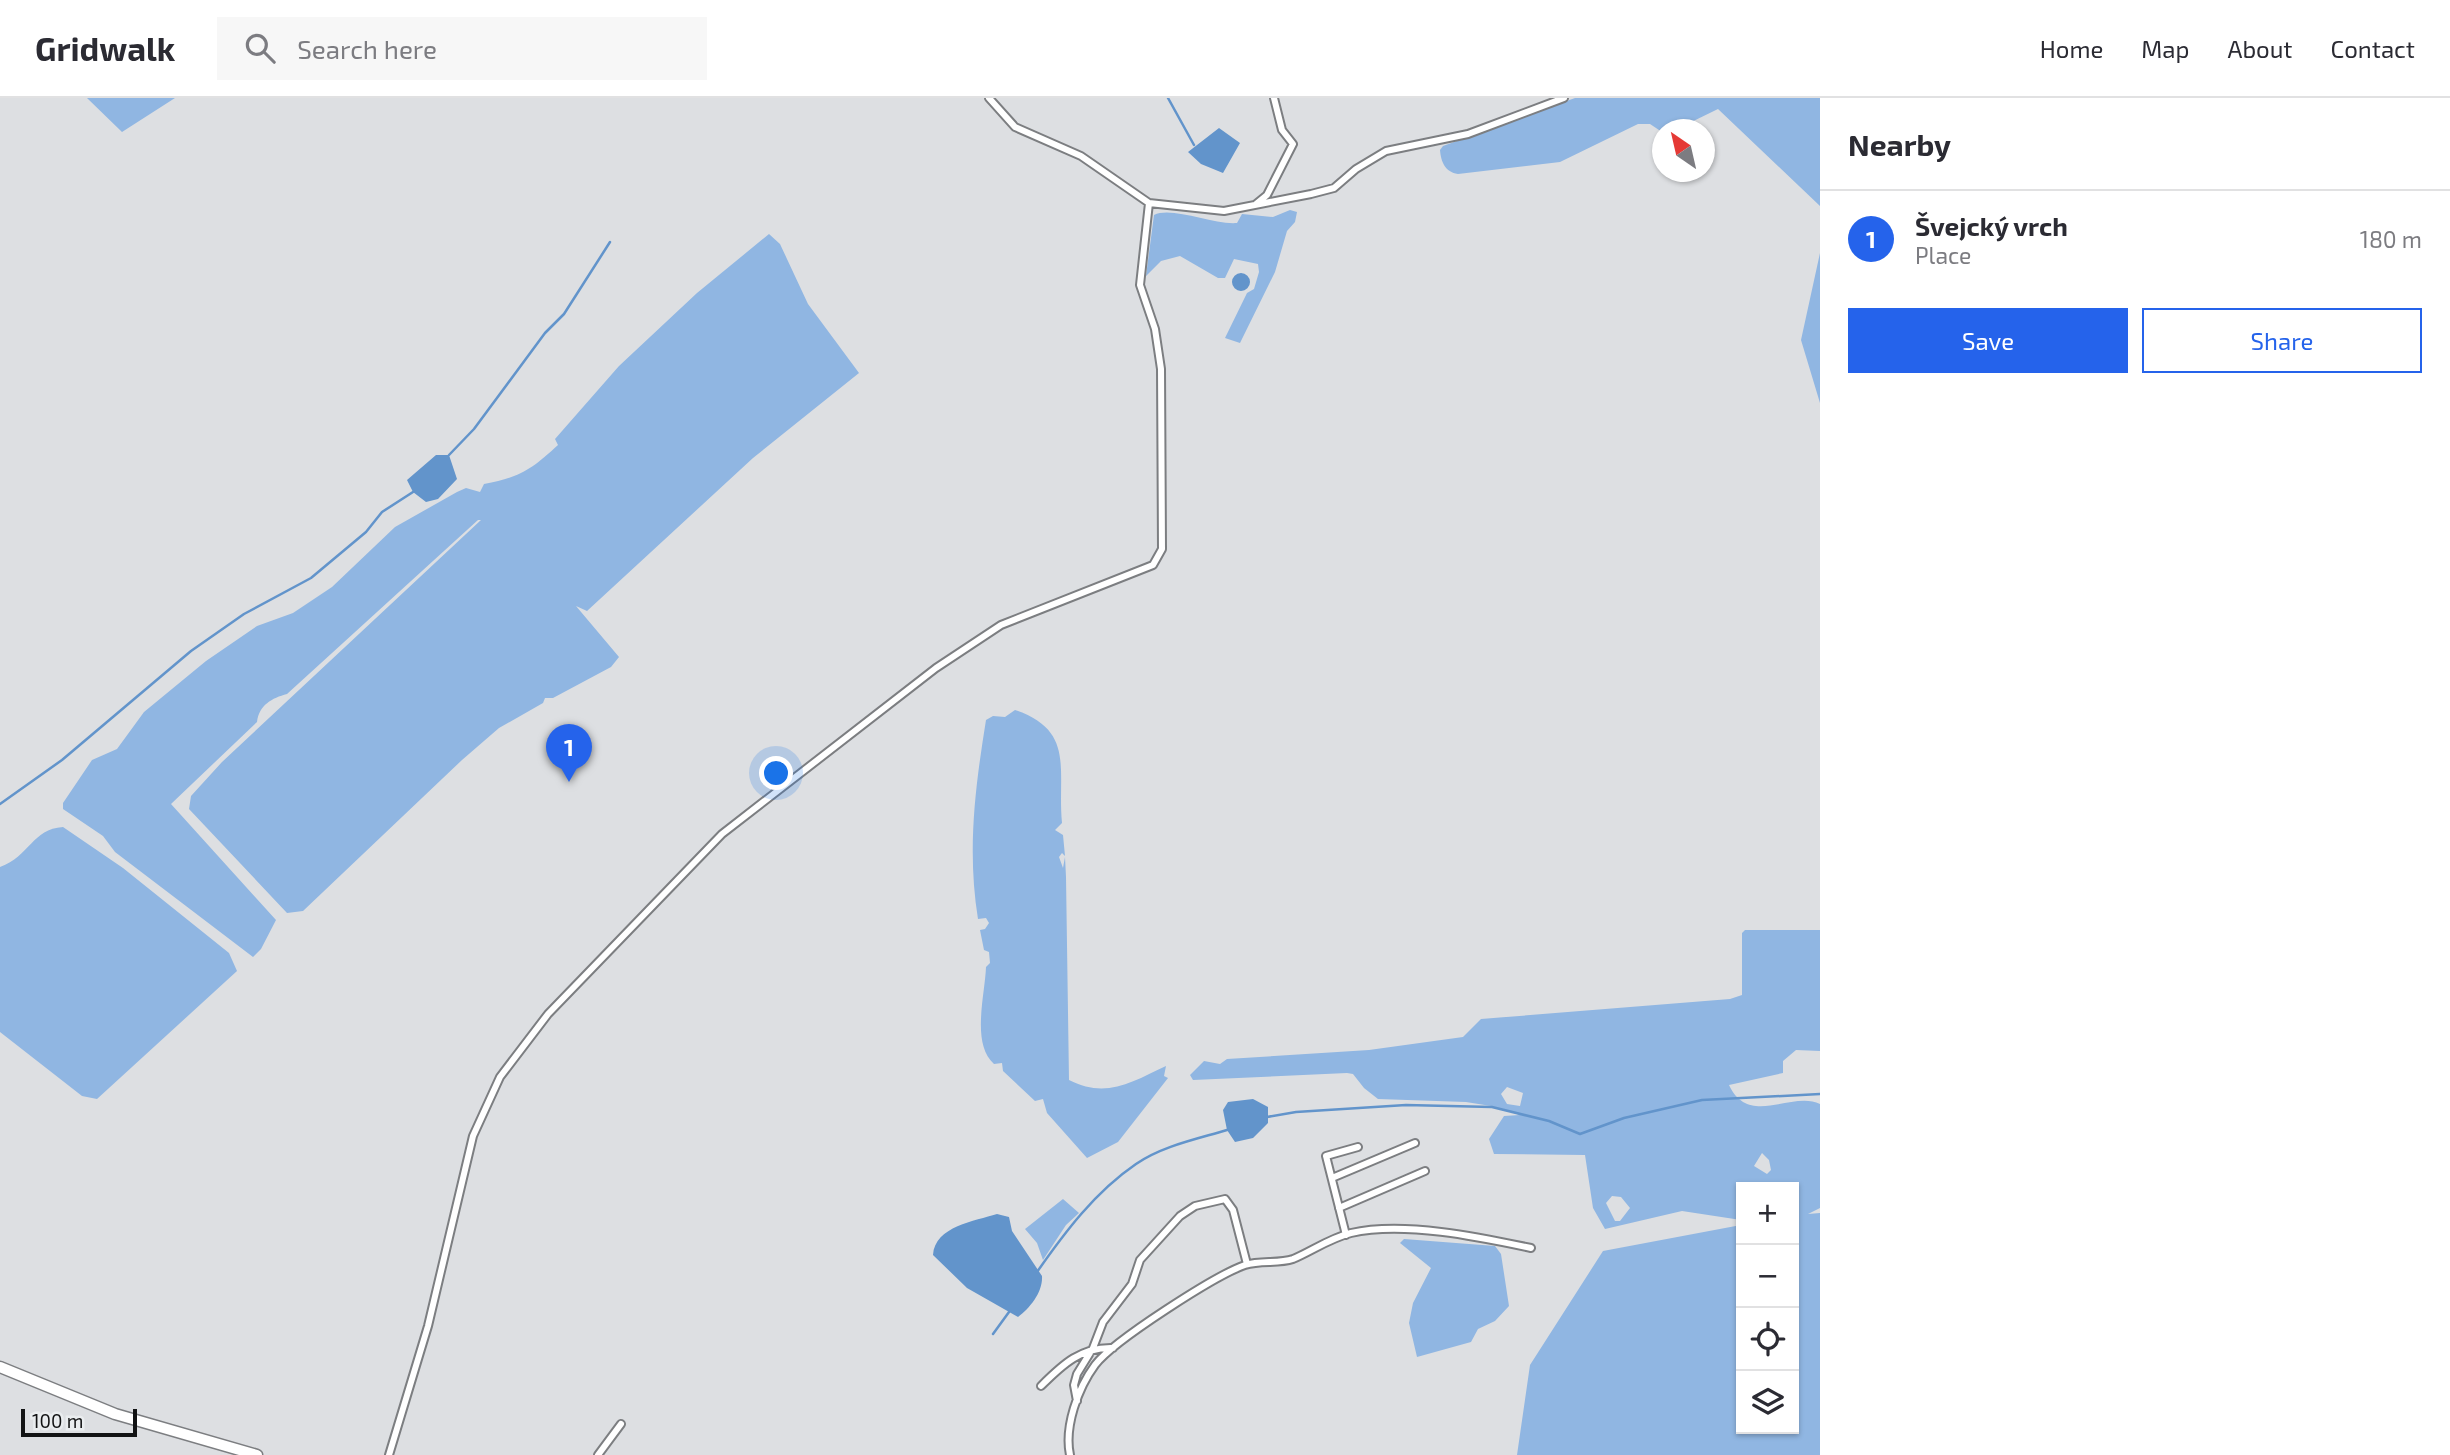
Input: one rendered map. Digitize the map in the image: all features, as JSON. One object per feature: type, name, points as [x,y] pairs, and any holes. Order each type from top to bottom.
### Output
[{"type":"main road","points":[[0,1367],[115,1414],[257,1455]]},
{"type":"street","points":[[989,98],[1015,127],[1081,156],[1149,203],[1203,211],[1224,211],[1334,188],[1356,169],[1386,151],[1468,134],[1564,98]]},
{"type":"street","points":[[1254,205],[1267,195],[1293,144],[1282,130],[1274,98]]},
{"type":"street","points":[[389,1455],[428,1326],[473,1136],[500,1077],[548,1014],[722,834],[936,667],[1001,625],[1138,573],[1153,565],[1158,558],[1162,549],[1161,369],[1155,329],[1140,285],[1149,203]]},
{"type":"street","points":[[1332,1178],[1415,1143]]},
{"type":"street","points":[[1346,1235],[1326,1156],[1358,1147]]},
{"type":"street","points":[[1339,1208],[1425,1171]]},
{"type":"street","points":[[1077,1401],[1074,1385],[1077,1374],[1093,1348],[1108,1314],[1132,1284],[1140,1260],[1180,1216],[1195,1206],[1225,1199],[1229,1203],[1247,1264]]},
{"type":"street","points":[[1070,1455],[1069,1433],[1077,1401],[1096,1363],[1180,1301],[1247,1264],[1294,1258],[1309,1249],[1346,1235],[1416,1231],[1531,1248]]},
{"type":"street","points":[[1041,1386],[1062,1364],[1093,1348],[1113,1348]]},
{"type":"street","points":[[598,1455],[621,1424]]},
{"type":"shaded area","points":[[87,98],[175,98],[122,132]]},
{"type":"shaded area","points":[[1575,98],[1820,98],[1820,206],[1718,109],[1698,119],[1652,119],[1652,125],[1638,124],[1560,162],[1458,174],[1447,169],[1443,162],[1440,150],[1443,146]]},
{"type":"shaded area","points":[[1219,128],[1240,143],[1223,173],[1201,164],[1188,152]]},
{"type":"shaded area","points":[[1290,210],[1297,212],[1295,222],[1287,231],[1275,272],[1240,343],[1225,338],[1247,293],[1254,289],[1259,272],[1258,264],[1234,259],[1225,278],[1218,278],[1180,256],[1161,261],[1146,276],[1154,215],[1182,214],[1237,223],[1242,214],[1273,217]]},
{"type":"shaded area","points":[[769,234],[780,244],[808,304],[859,373],[753,458],[587,611],[576,606],[619,657],[611,667],[553,698],[545,698],[543,703],[499,728],[303,911],[287,913],[189,809],[191,796],[222,762],[481,520],[478,520],[287,694],[267,703],[260,711],[257,722],[171,804],[276,920],[261,949],[253,957],[115,852],[103,836],[63,809],[63,803],[92,760],[117,749],[144,712],[206,661],[257,626],[293,613],[332,587],[395,527],[457,492],[466,488],[480,492],[484,484],[516,475],[540,461],[558,445],[555,439],[619,366],[697,293]]},
{"type":"shaded area","points":[[1820,253],[1820,403],[1801,340]]},
{"type":"shaded area","points":[[1241,273],[1247,276],[1250,282],[1247,288],[1241,291],[1235,288],[1232,282],[1235,276]]},
{"type":"shaded area","points":[[436,455],[449,455],[457,479],[438,499],[426,502],[413,492],[407,480]]},
{"type":"shaded area","points":[[1015,710],[1047,729],[1060,754],[1062,823],[1055,830],[1063,835],[1065,856],[1062,853],[1059,857],[1063,868],[1065,857],[1066,877],[1069,1080],[1082,1086],[1107,1088],[1130,1082],[1166,1066],[1164,1076],[1168,1078],[1118,1142],[1087,1158],[1047,1113],[1043,1099],[1035,1101],[1003,1071],[1002,1063],[994,1064],[987,1055],[981,1032],[986,967],[990,963],[989,952],[984,950],[980,930],[985,929],[989,923],[986,918],[978,919],[975,894],[973,844],[976,795],[986,720],[993,716],[1005,717]]},
{"type":"shaded area","points":[[63,827],[123,868],[229,953],[237,971],[97,1099],[82,1096],[0,1032],[0,867],[18,856],[44,833]]},
{"type":"shaded area","points":[[1745,930],[1820,930],[1820,1051],[1796,1050],[1783,1061],[1783,1073],[1729,1085],[1738,1098],[1748,1104],[1759,1106],[1809,1101],[1820,1104],[1820,1208],[1808,1214],[1820,1213],[1820,1455],[1517,1455],[1530,1365],[1603,1251],[1736,1226],[1736,1434],[1799,1434],[1799,1182],[1736,1182],[1736,1219],[1682,1211],[1605,1229],[1593,1208],[1585,1155],[1494,1154],[1489,1139],[1504,1116],[1520,1115],[1466,1102],[1378,1099],[1364,1088],[1353,1074],[1347,1073],[1193,1080],[1190,1075],[1204,1061],[1220,1064],[1227,1059],[1369,1050],[1463,1037],[1481,1019],[1730,999],[1742,995],[1742,933]],"holes":[[[1507,1087],[1523,1093],[1520,1106],[1507,1104],[1501,1094]],[[1762,1153],[1769,1160],[1771,1170],[1767,1174],[1754,1166]],[[1612,1196],[1621,1197],[1630,1208],[1620,1221],[1615,1221],[1606,1203]]]},
{"type":"shaded area","points":[[1253,1099],[1268,1107],[1268,1123],[1253,1138],[1235,1142],[1227,1130],[1223,1110],[1228,1102]]},
{"type":"shaded area","points":[[1063,1199],[1079,1213],[1066,1225],[1043,1260],[1037,1243],[1025,1229]]},
{"type":"shaded area","points":[[997,1214],[1009,1217],[1012,1231],[1042,1276],[1035,1299],[1018,1317],[967,1288],[933,1255],[935,1245],[948,1231]]},
{"type":"shaded area","points":[[1404,1239],[1495,1246],[1501,1254],[1509,1306],[1495,1321],[1478,1329],[1471,1342],[1417,1357],[1409,1323],[1413,1303],[1431,1268],[1400,1243]]},
{"type":"waterway","points":[[1168,98],[1194,145]]},
{"type":"waterway","points":[[449,455],[474,429],[545,333],[564,314],[610,242]]},
{"type":"waterway","points":[[0,804],[62,760],[191,651],[244,614],[311,578],[366,532],[382,512],[413,492]]},
{"type":"waterway","points":[[1267,1117],[1296,1112],[1406,1105],[1492,1107],[1549,1121],[1580,1134],[1624,1118],[1702,1100],[1820,1094]]},
{"type":"waterway","points":[[1037,1272],[1082,1214],[1121,1175],[1157,1152],[1227,1130]]},
{"type":"waterway","points":[[993,1334],[1009,1312]]},
{"type":"place","name":"Švejcký vrch","points":[[569,782]]}]
